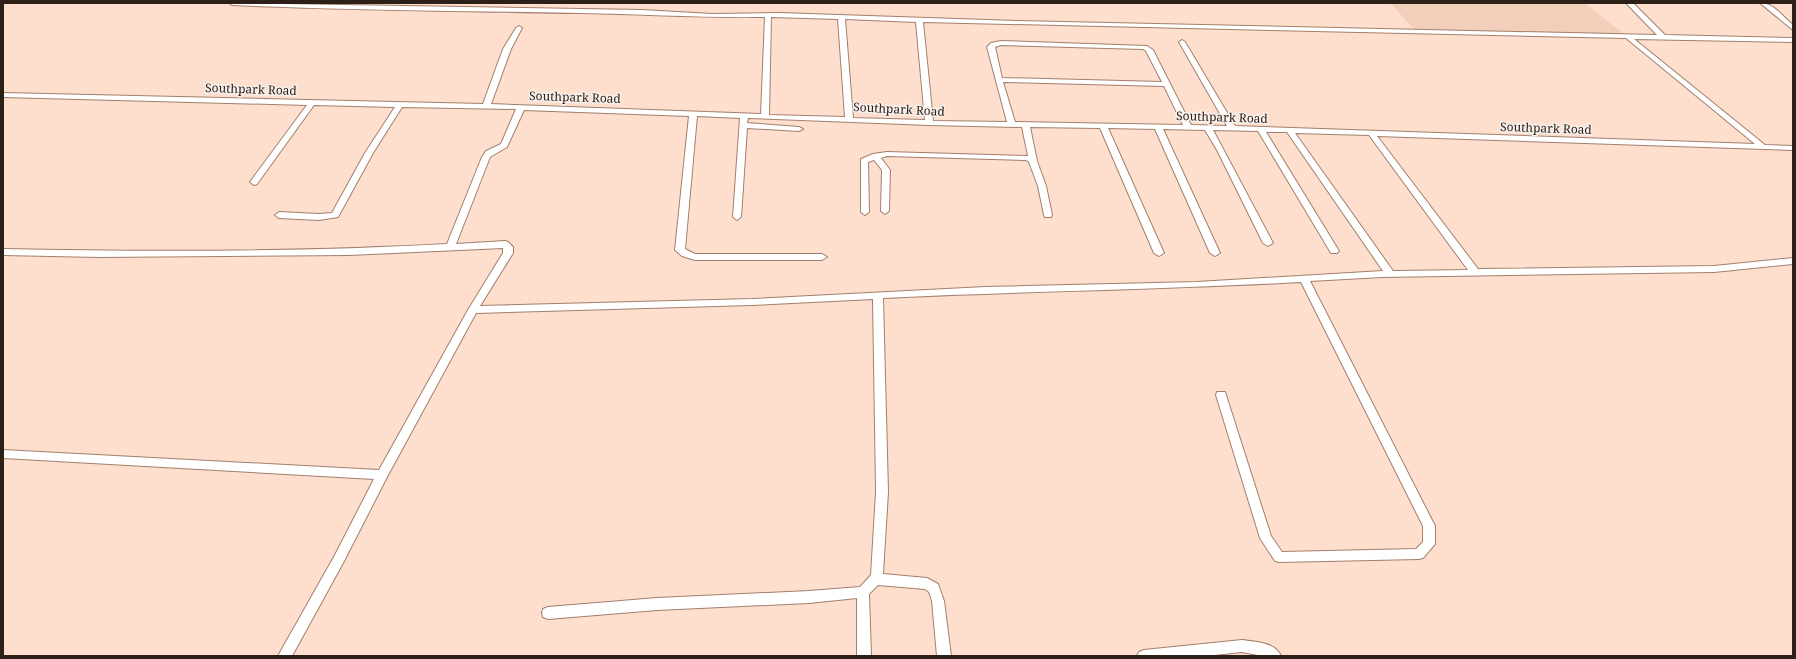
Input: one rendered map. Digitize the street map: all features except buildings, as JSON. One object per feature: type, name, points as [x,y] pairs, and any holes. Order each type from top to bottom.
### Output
[{"type":"street","points":[[232,3],[303,6],[642,12],[712,16],[768,15],[919,20],[1793,40]]},
{"type":"street","points":[[1628,3],[1663,37]]},
{"type":"street","points":[[1763,3],[1772,8],[1776,15],[1793,28]]},
{"type":"street","points":[[765,116],[768,15]]},
{"type":"street","points":[[841,17],[849,119]]},
{"type":"street","points":[[919,20],[929,123]]},
{"type":"street","points":[[486,106],[507,49],[519,28]]},
{"type":"street","points":[[1627,36],[1762,146]]},
{"type":"street","points":[[1182,42],[1232,128]]},
{"type":"street","points":[[1012,125],[998,80],[991,47],[993,44],[1145,47],[1149,50],[1189,128]]},
{"type":"street","points":[[998,80],[1166,84]]},
{"type":"street","name":"Southpark Road","points":[[3,95],[521,107],[929,123],[1232,128],[1793,148]]},
{"type":"street","points":[[254,182],[312,103]]},
{"type":"street","points":[[279,215],[336,215],[369,153],[400,105]]},
{"type":"street","points":[[451,246],[486,157],[489,153],[504,146],[521,107]]},
{"type":"street","points":[[693,113],[680,250],[684,254],[695,257],[822,257]]},
{"type":"street","points":[[737,217],[744,115]]},
{"type":"street","points":[[743,125],[799,129]]},
{"type":"street","points":[[1026,125],[1033,160],[1042,186],[1048,215]]},
{"type":"street","points":[[1103,126],[1159,253]]},
{"type":"street","points":[[1158,127],[1215,254]]},
{"type":"street","points":[[1208,128],[1228,163],[1268,243]]},
{"type":"street","points":[[1261,130],[1334,251]]},
{"type":"street","points":[[1290,131],[1390,274]]},
{"type":"street","points":[[1372,134],[1476,272]]},
{"type":"street","points":[[865,212],[864,160],[876,156],[894,154],[1028,158],[1033,160]]},
{"type":"street","points":[[876,156],[886,170],[885,211]]},
{"type":"street","points":[[3,252],[99,254],[349,252],[497,243],[505,244],[508,247],[508,253],[473,310],[285,656]]},
{"type":"street","points":[[473,310],[752,302],[1085,287],[1197,285],[1390,274],[1714,269],[1750,266],[1771,261],[1793,261]]},
{"type":"street","points":[[1221,394],[1266,538],[1279,557],[1419,554],[1429,544],[1429,526],[1304,278]]},
{"type":"street","points":[[864,656],[863,592],[877,577],[882,492],[881,382],[878,296]]},
{"type":"street","points":[[3,454],[382,476]]},
{"type":"street","points":[[874,579],[927,584],[934,588],[938,601],[944,656]]},
{"type":"street","points":[[548,613],[657,604],[809,597],[863,592]]},
{"type":"street","points":[[1144,656],[1242,646],[1264,650],[1274,656]]},
{"type":"shaded area","points":[[1390,3],[1585,3],[1625,35],[1414,29]]}]
